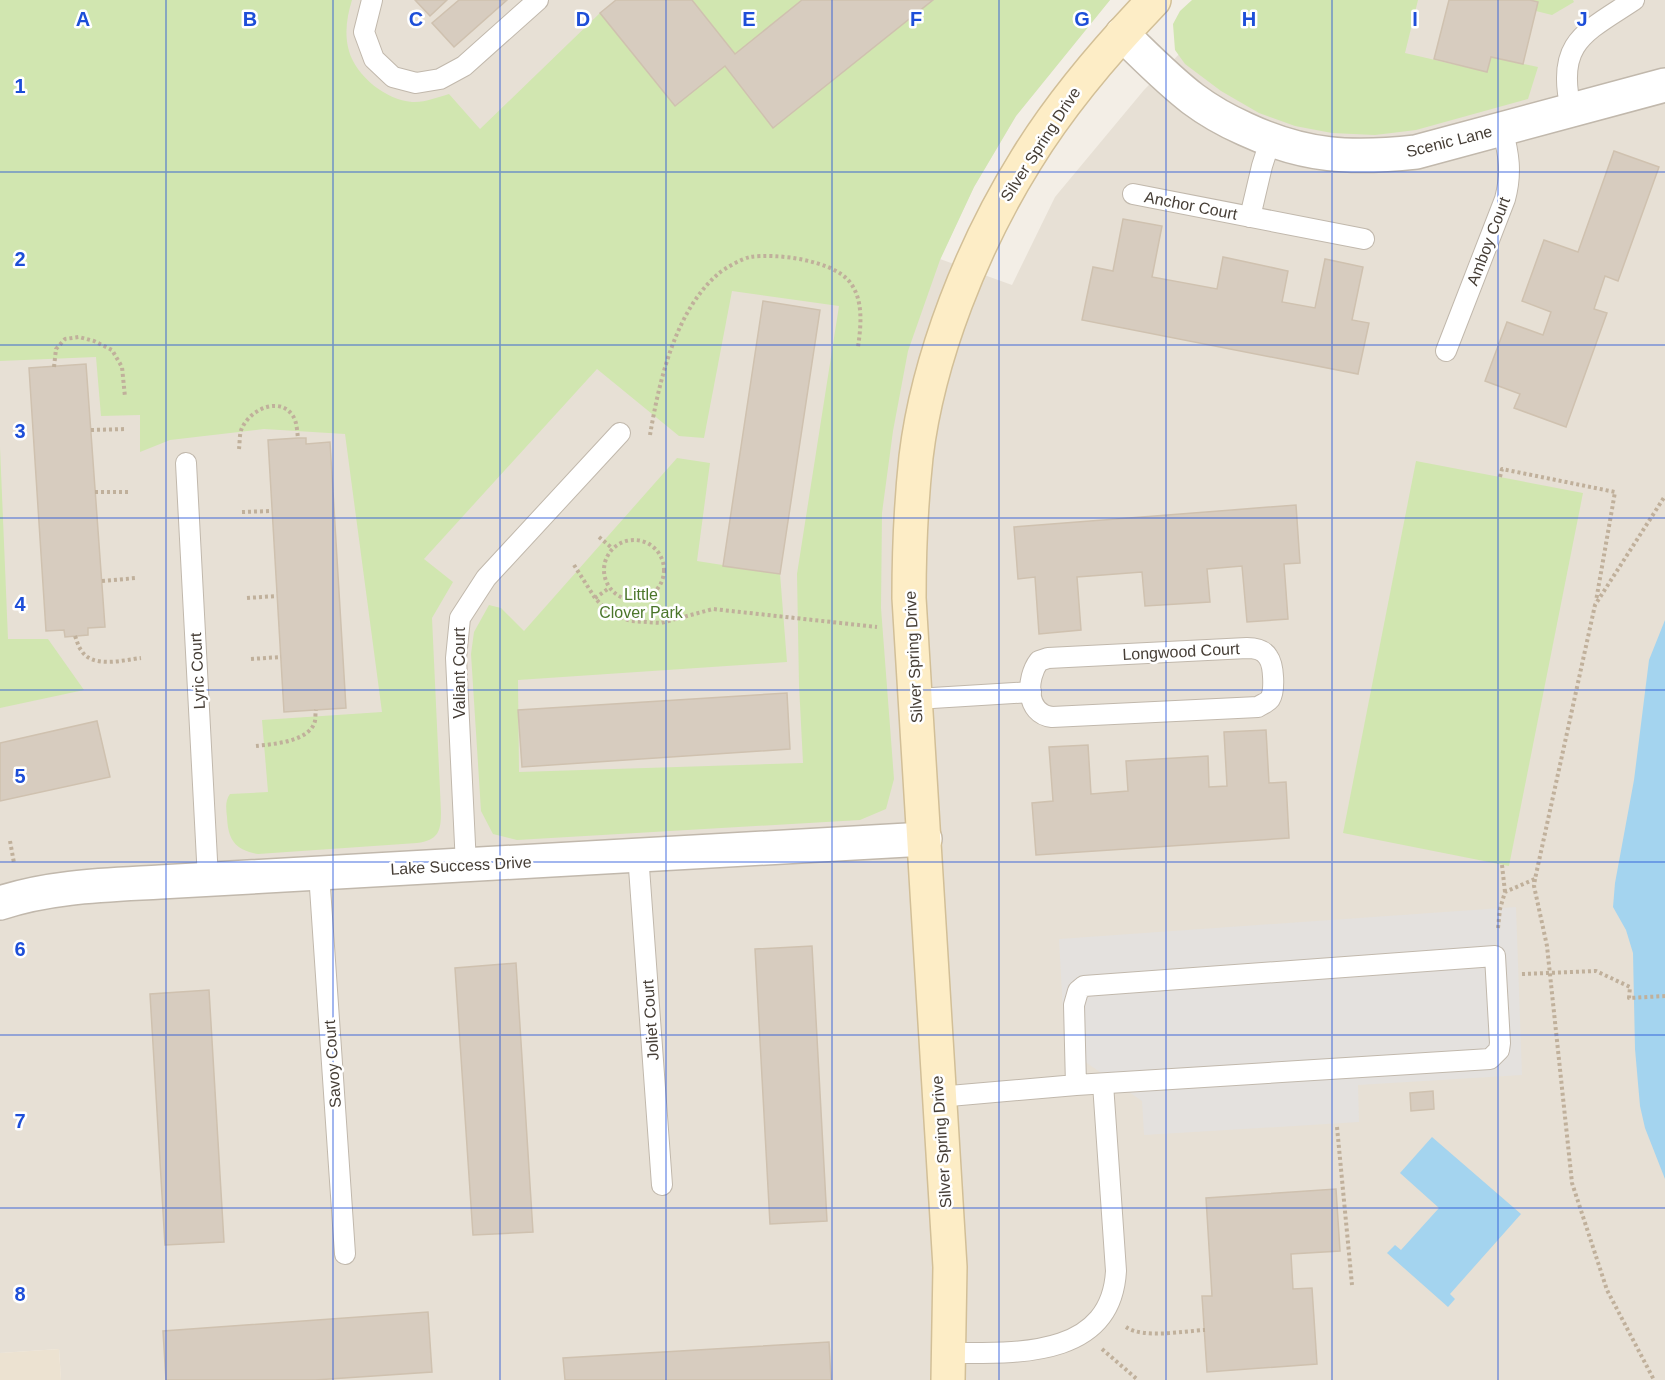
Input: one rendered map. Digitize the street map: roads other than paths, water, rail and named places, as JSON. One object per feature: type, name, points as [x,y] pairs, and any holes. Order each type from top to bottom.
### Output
[{"type":"street","name":"Silver Spring Drive","points":[[949,1367],[950,1267],[938,1097],[909,554],[916,456],[930,386],[957,300],[998,208],[1027,158],[1078,86],[1154,0]]},
{"type":"street","name":"Scenic Lane","points":[[1122,34],[1194,100],[1228,121],[1270,141],[1311,152],[1341,156],[1377,156],[1416,152],[1665,85]]},
{"type":"street","name":"Lake Success Drive","points":[[0,903],[21,896],[93,886],[925,839]]},
{"type":"lane","points":[[372,0],[364,32],[374,59],[393,77],[416,83],[440,79],[464,66],[538,0]]},
{"type":"lane","points":[[1571,109],[1566,90],[1567,74],[1571,53],[1578,39],[1634,0]]},
{"type":"lane","name":"Amboy Court","points":[[1446,351],[1508,190],[1510,181],[1508,152],[1502,128]]},
{"type":"lane","name":"Anchor Court","points":[[1250,217],[1270,141]]},
{"type":"lane","name":"Anchor Court","points":[[1133,194],[1364,239]]},
{"type":"lane","name":"Valiant Court","points":[[466,865],[456,658],[460,618],[486,578],[620,433]]},
{"type":"lane","name":"Lyric Court","points":[[186,463],[208,879]]},
{"type":"lane","name":"Longwood Court","points":[[1247,648],[1256,648],[1269,657],[1273,689],[1266,703],[1258,707],[1052,717],[1043,716],[1036,710],[1030,692],[1029,683],[1034,668],[1039,661],[1048,658],[1247,648]]},
{"type":"lane","points":[[916,699],[1030,692]]},
{"type":"lane","name":"Joliet Court","points":[[638,854],[662,1185]]},
{"type":"lane","name":"Savoy Court","points":[[319,873],[345,1254]]},
{"type":"lane","points":[[938,1097],[1076,1085],[1490,1059],[1499,1050],[1500,1043],[1496,966],[1084,986],[1078,991],[1074,1005],[1076,1085]]},
{"type":"lane","points":[[949,1367],[1011,1351],[1064,1344],[1088,1330],[1102,1316],[1110,1302],[1115,1287],[1116,1271],[1103,1084]]},
{"type":"water","points":[[1665,620],[1665,1179],[1645,1128],[1640,1106],[1635,1049],[1633,953],[1626,930],[1613,907],[1615,883],[1634,780],[1649,660]]},
{"type":"water","points":[[1432,1137],[1521,1214],[1450,1294],[1455,1299],[1448,1307],[1387,1253],[1395,1245],[1401,1250],[1439,1208],[1400,1173]]},
{"type":"park label","name":"Little Clover Park","points":[[641,603]]}]
